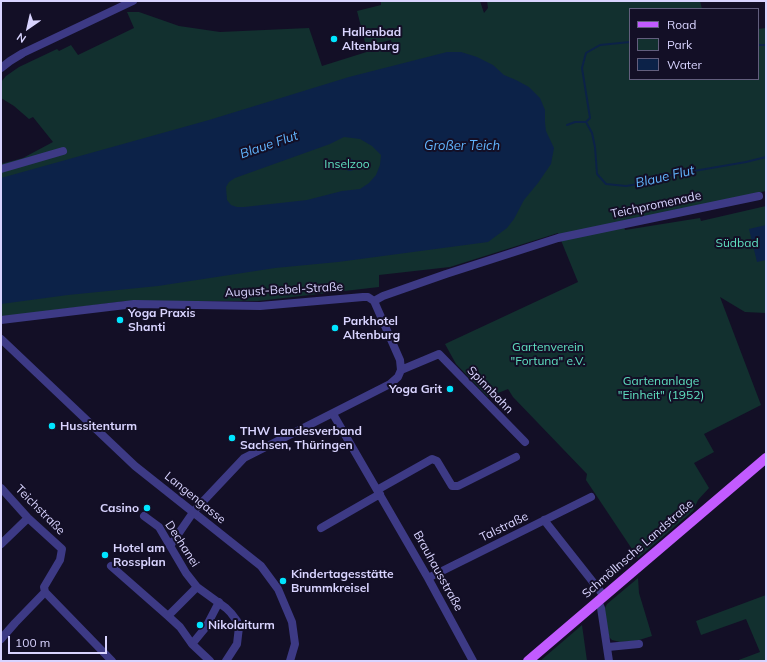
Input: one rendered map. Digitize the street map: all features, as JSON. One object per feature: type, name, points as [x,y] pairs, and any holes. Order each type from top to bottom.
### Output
[{"type":"main road","name":"Schmöllnsche Landstraße","points":[[528,661],[766,458]]},
{"type":"street","points":[[1,68],[10,60],[23,53],[133,1]]},
{"type":"street","points":[[1,169],[63,151]]},
{"type":"street","name":"Teichpromenade","points":[[374,301],[383,296],[446,274],[558,238],[759,196]]},
{"type":"street","name":"August-Bebel-Straße","points":[[1,320],[122,304],[260,306],[368,297],[374,301]]},
{"type":"street","points":[[170,546],[194,511],[244,458],[334,414],[390,384],[398,377],[401,370],[400,360],[374,301]]},
{"type":"street","name":"Langengasse","points":[[1,339],[135,466],[194,511],[261,566],[278,588],[292,622],[295,644],[290,661]]},
{"type":"street","name":"Spinnbahn","points":[[401,370],[439,354],[525,442]]},
{"type":"street","name":"Brauhausstraße","points":[[334,414],[428,578],[473,661]]},
{"type":"street","points":[[321,528],[432,459],[437,462],[452,486],[458,486],[516,457]]},
{"type":"street","name":"Teichstraße","points":[[1,488],[28,518],[62,549],[60,560],[44,587],[45,592]]},
{"type":"street","name":"Talstraße","points":[[428,578],[591,497]]},
{"type":"street","name":"Dechanei","points":[[144,516],[159,528],[186,573],[197,587],[232,613],[237,621],[239,628],[237,644],[226,661]]},
{"type":"street","points":[[1,544],[28,518]]},
{"type":"street","points":[[544,520],[601,599],[609,661]]},
{"type":"street","points":[[110,566],[180,627],[192,644],[210,661]]},
{"type":"street","points":[[168,616],[197,587]]},
{"type":"street","points":[[1,639],[45,592],[110,660]]},
{"type":"street","points":[[192,644],[206,627],[219,602]]},
{"type":"street","points":[[608,648],[639,644]]},
{"type":"green space","points":[[381,1],[480,1],[484,13],[488,8],[487,1],[700,1],[702,8],[629,8],[629,80],[759,80],[759,29],[766,28],[766,191],[623,222],[625,230],[700,218],[701,221],[766,206],[766,313],[745,312],[720,297],[761,405],[704,434],[714,452],[694,463],[709,488],[698,500],[693,511],[638,558],[586,480],[587,474],[513,397],[508,389],[488,397],[456,364],[445,344],[578,282],[558,233],[450,267],[379,275],[379,287],[258,301],[126,301],[1,317],[1,164],[23,158],[53,142],[33,117],[29,119],[14,106],[1,98],[1,82],[6,76],[19,67],[57,49],[59,51],[71,45],[78,55],[134,28],[127,12],[139,12],[179,26],[220,32],[309,28],[322,66],[392,44],[391,40],[366,46],[357,11],[381,5]]},
{"type":"green space","points":[[638,578],[639,593],[652,636],[636,641],[620,642],[612,640],[609,637],[604,610],[607,604]]},
{"type":"green space","points":[[766,595],[766,661],[736,661],[760,652],[746,619],[701,635],[696,621]]},
{"type":"green space","points":[[582,625],[587,661],[540,661]]},
{"type":"water","name":"Großer Teich","points":[[447,52],[461,52],[477,57],[493,65],[504,75],[529,87],[540,98],[545,110],[546,131],[554,148],[551,164],[524,200],[514,219],[507,228],[488,242],[338,262],[275,268],[158,286],[68,295],[1,304],[1,178],[209,120],[349,77]],"holes":[[[344,137],[360,139],[372,146],[381,155],[380,165],[376,175],[369,183],[360,189],[342,191],[307,200],[244,207],[231,205],[227,200],[226,187],[229,182],[235,178],[330,144]]]},
{"type":"water","points":[[348,159],[352,159],[356,165],[352,171],[348,171],[344,167],[344,163]]},
{"type":"water","points":[[766,225],[766,260],[757,262],[749,229]]},
{"type":"waterway","name":"Blaue Flut","points":[[586,122],[590,118],[582,68],[586,53],[600,45],[629,42]]},
{"type":"waterway","name":"Blaue Flut","points":[[759,45],[766,45]]},
{"type":"waterway","name":"Blaue Flut","points":[[567,125],[575,122],[586,122],[592,133],[595,147],[597,174],[606,184],[626,186],[651,182],[671,175],[766,157]]},
{"type":"place","name":"Hallenbad Altenburg","points":[[334,39]]},
{"type":"place","name":"Yoga Praxis Shanti","points":[[120,320]]},
{"type":"place","name":"Parkhotel Altenburg","points":[[335,328]]},
{"type":"place","name":"Yoga Grit","points":[[450,389]]},
{"type":"place","name":"Hussitenturm","points":[[52,426]]},
{"type":"place","name":"THW Landesverband Sachsen, Thüringen","points":[[232,438]]},
{"type":"place","name":"Casino","points":[[147,508]]},
{"type":"place","name":"Hotel am Rossplan","points":[[105,555]]},
{"type":"place","name":"Kindertagesstätte Brummkreisel","points":[[283,581]]},
{"type":"place","name":"Nikolaiturm","points":[[200,625]]},
{"type":"park label","name":"Inselzoo","points":[[347,164]]},
{"type":"park label","name":"Südbad","points":[[737,243]]},
{"type":"park label","name":"Gartenverein \"Fortuna\" e.V.","points":[[548,354]]},
{"type":"park label","name":"Gartenanlage \"Einheit\" (1952)","points":[[661,388]]}]
